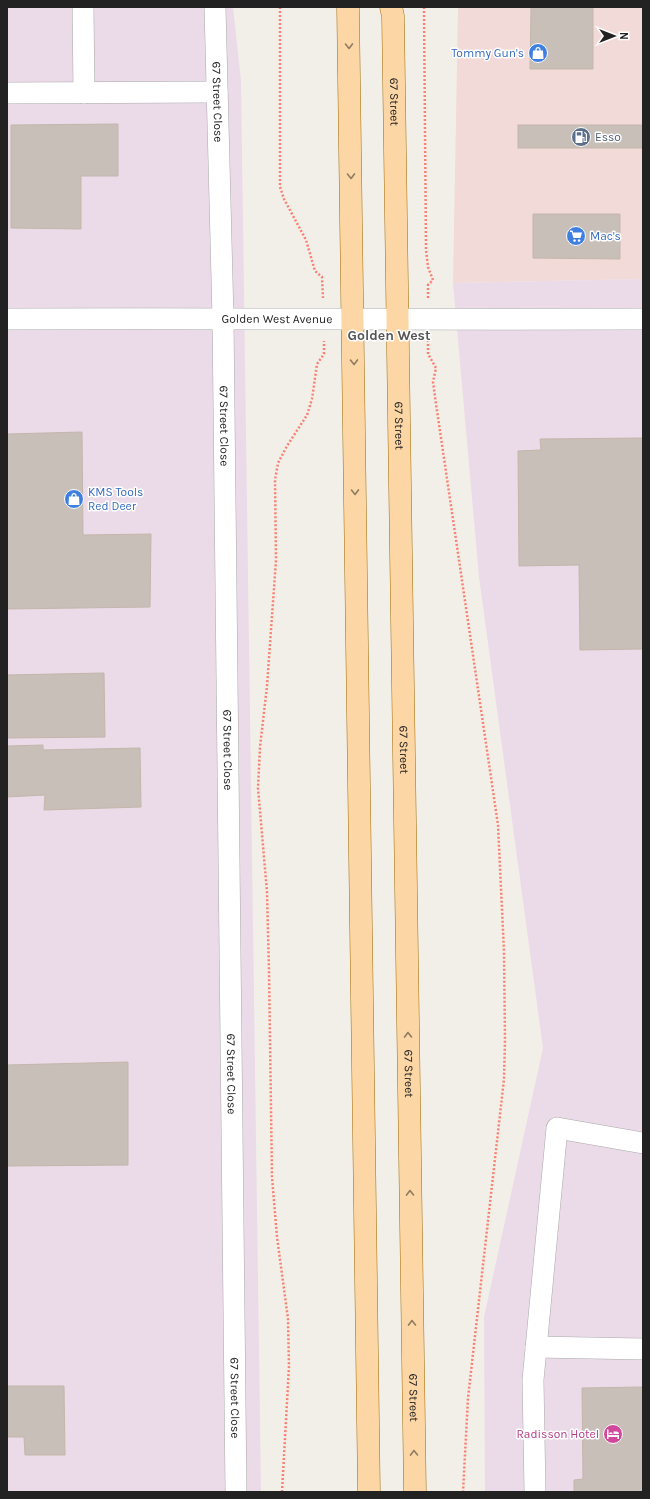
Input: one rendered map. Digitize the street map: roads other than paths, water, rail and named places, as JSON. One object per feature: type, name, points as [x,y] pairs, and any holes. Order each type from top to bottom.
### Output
[{"type":"main road","points":[[348,7],[369,1492]]},
{"type":"main road","name":"67 Street","points":[[393,10],[396,320],[415,1492]]},
{"type":"street","points":[[83,7],[84,93]]},
{"type":"street","name":"67 Street Close","points":[[215,7],[223,318],[236,1492]]},
{"type":"street","points":[[7,93],[217,92]]},
{"type":"street","name":"Golden West Avenue","points":[[7,319],[643,319]]},
{"type":"street","points":[[535,1492],[533,1380],[557,1128],[643,1144]]},
{"type":"street","points":[[536,1347],[643,1349]]},
{"type":"place","name":"Tommy Gun's","points":[[538,53]]},
{"type":"place","name":"Esso","points":[[581,137]]},
{"type":"place","name":"Mac's","points":[[576,236]]},
{"type":"place","name":"KMS Tools Red Deer","points":[[74,499]]},
{"type":"place","name":"Radisson Hotel","points":[[613,1434]]},
{"type":"district","name":"Golden West","points":[[389,335]]}]
